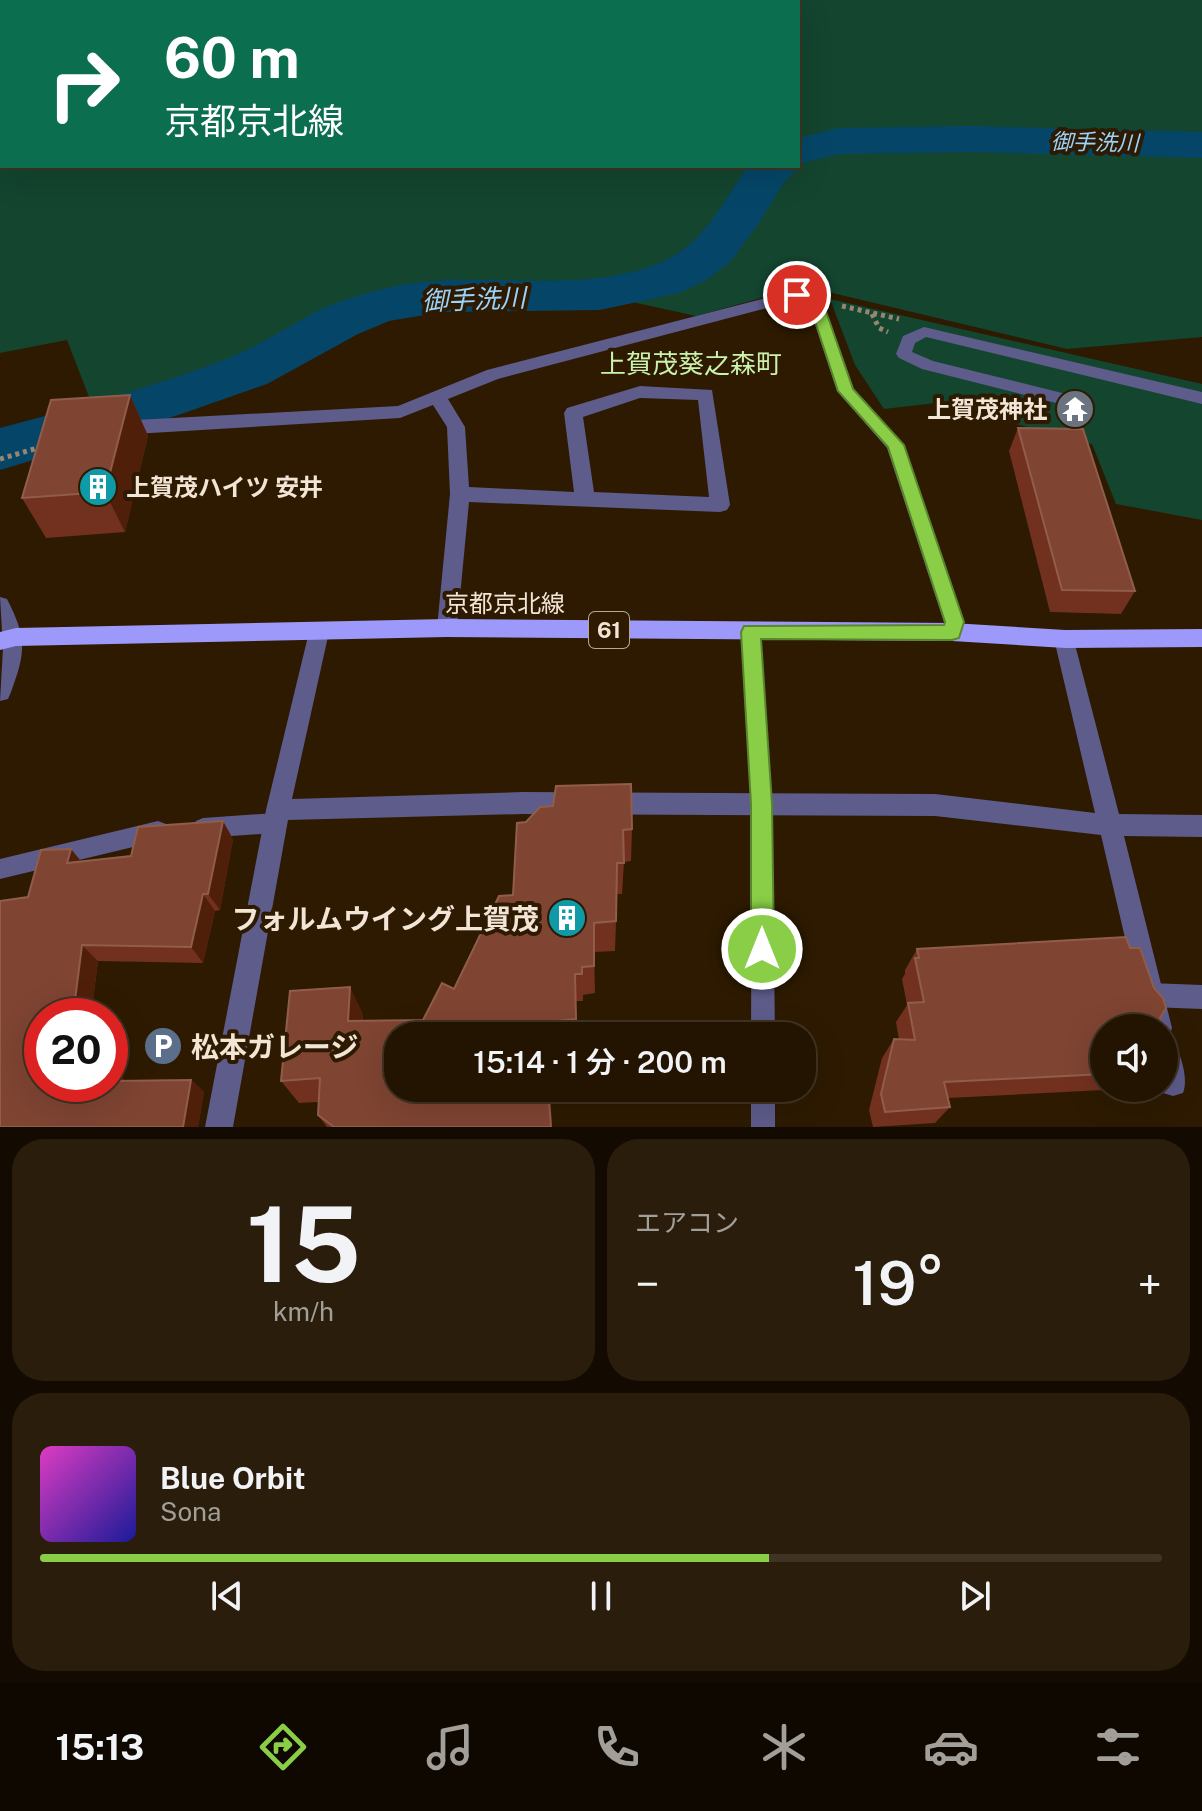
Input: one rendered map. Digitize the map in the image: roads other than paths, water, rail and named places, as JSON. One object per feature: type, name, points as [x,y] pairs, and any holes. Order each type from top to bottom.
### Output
[{"type":"main road","name":"京都京北線","points":[[8,639],[447,628],[952,632],[1065,639],[1202,638]]},
{"type":"street","points":[[98,429],[400,412],[493,374],[797,295],[815,300],[846,391],[895,445],[954,622],[952,632]]},
{"type":"street","points":[[460,494],[720,505],[706,394],[640,392],[573,413],[585,499]]},
{"type":"street","points":[[438,398],[456,427],[460,494],[447,628]]},
{"type":"street","points":[[0,605],[10,665],[0,692]]},
{"type":"street","points":[[219,1127],[277,817],[319,632]]},
{"type":"street","points":[[1065,639],[1155,1014]]},
{"type":"street","points":[[277,817],[523,803],[935,805],[1108,825],[1202,826]]},
{"type":"lane","points":[[1064,399],[928,365],[904,354],[908,340],[924,332],[1202,398]]},
{"type":"lane","points":[[751,632],[762,804],[763,1022]]},
{"type":"lane","points":[[0,869],[148,832],[277,817]]},
{"type":"lane","points":[[1150,995],[1202,997]]},
{"type":"lane","points":[[763,1102],[763,1127]]},
{"type":"waterway","name":"御手洗川","points":[[800,151],[839,141],[972,139],[1202,145]]},
{"type":"waterway","name":"御手洗川","points":[[0,449],[156,403],[248,371],[340,322],[380,307],[443,296],[600,293],[661,281],[687,270],[712,251],[766,173],[774,168]]},
{"type":"place","name":"上賀茂神社","points":[[1075,409]]},
{"type":"place","name":"上賀茂ハイツ 安井","points":[[98,487]]},
{"type":"place","name":"フォルムウイング上賀茂","points":[[567,918]]},
{"type":"place","name":"松本ガレージ","points":[[163,1046]]},
{"type":"district","name":"上賀茂葵之森町","points":[[691,363]]}]
